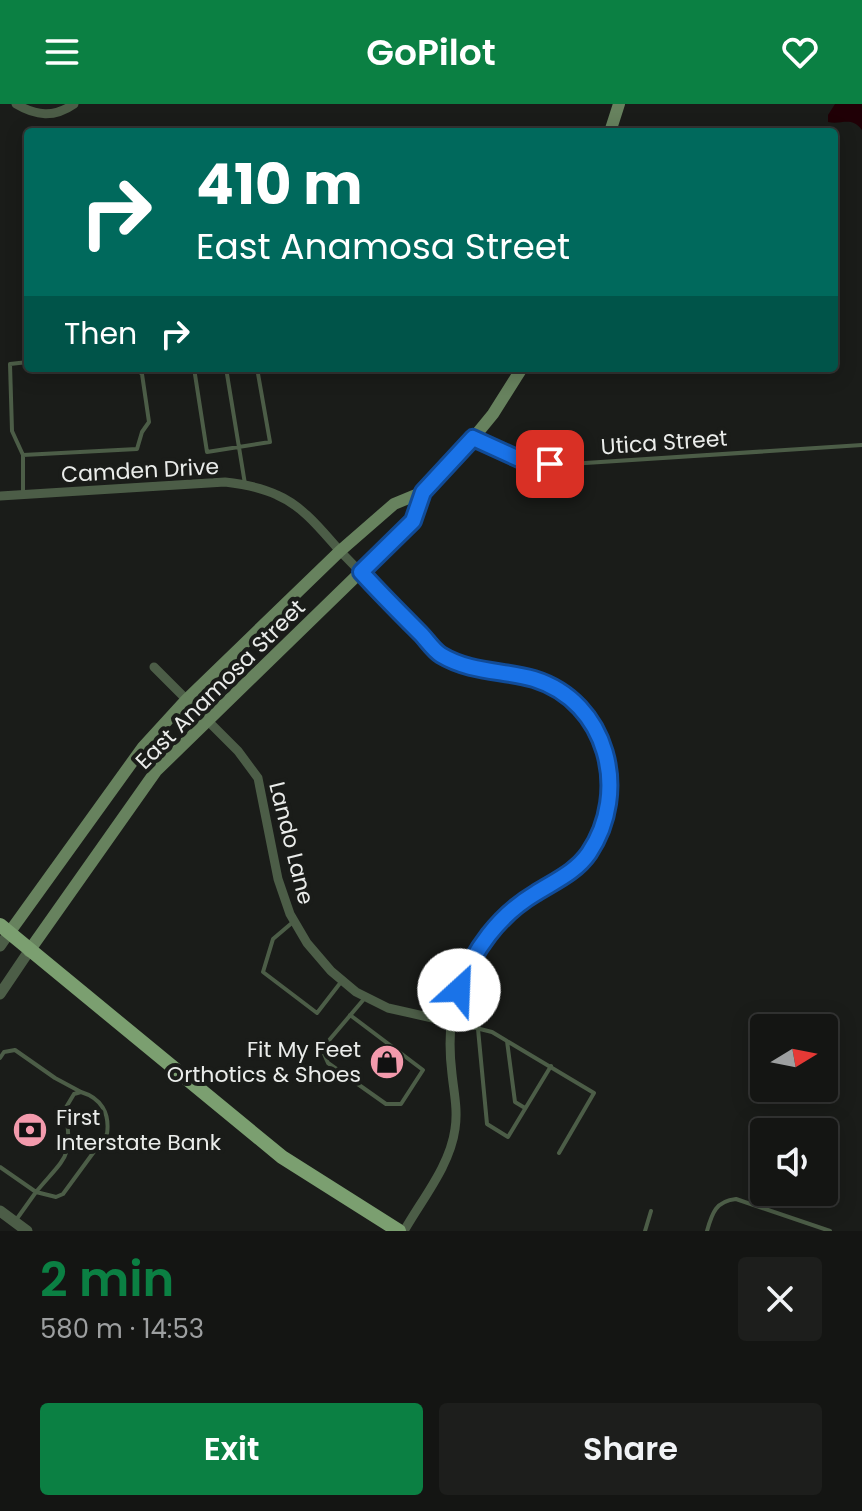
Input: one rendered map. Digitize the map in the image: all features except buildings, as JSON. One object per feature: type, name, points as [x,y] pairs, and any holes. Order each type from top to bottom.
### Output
[{"type":"main road","points":[[611,128],[619,104]]},
{"type":"main road","name":"East Anamosa Street","points":[[29,951],[156,771],[413,521],[423,492],[493,414],[519,372]]},
{"type":"main road","name":"East Anamosa Street","points":[[3,935],[143,747],[186,700],[340,551],[394,504],[423,492]]},
{"type":"main road","points":[[3,935],[29,951],[282,1157],[402,1231]]},
{"type":"street","points":[[16,104],[33,113],[47,115],[62,112],[74,104]]},
{"type":"street","name":"Camden Drive","points":[[0,496],[225,482],[245,484],[279,495],[309,517],[440,654],[468,667],[535,680],[566,695],[595,728],[608,757],[610,803],[593,847],[577,867],[515,908],[486,938],[463,978],[450,1022],[455,1132],[446,1159],[402,1231]]},
{"type":"street","name":"Lando Lane","points":[[154,667],[238,751],[258,778],[278,879],[294,921],[307,943],[342,980],[366,997],[388,1008],[450,1022]]},
{"type":"street","name":"East Anamosa Street","points":[[0,994],[29,951]]},
{"type":"street","points":[[0,1211],[27,1231]]},
{"type":"lane","points":[[23,495],[23,455],[12,431],[10,364],[24,362]]},
{"type":"lane","points":[[23,455],[137,449],[149,422],[140,372]]},
{"type":"lane","points":[[195,372],[207,452],[270,442],[258,372]]},
{"type":"lane","points":[[227,372],[245,484]]},
{"type":"lane","name":"Utica Street","points":[[473,438],[530,464],[862,445]]},
{"type":"lane","points":[[294,921],[273,939],[263,972],[317,1013],[342,980]]},
{"type":"lane","points":[[350,1015],[423,1070],[401,1104],[386,1104],[328,1063],[325,1045],[350,1015],[366,997]]},
{"type":"lane","points":[[450,1022],[492,1032],[594,1093],[559,1153]]},
{"type":"lane","points":[[478,1029],[487,1124],[508,1137],[551,1066]]},
{"type":"lane","points":[[507,1041],[515,1102],[525,1108]]},
{"type":"lane","points":[[0,1058],[4,1052],[15,1050],[55,1078],[97,1099],[105,1110],[108,1124],[107,1134],[63,1194],[56,1197],[36,1192],[0,1167]]},
{"type":"lane","points":[[14,1222],[70,1149],[65,1109],[74,1094],[81,1092]]},
{"type":"lane","points":[[707,1231],[716,1206],[736,1199],[830,1231]]},
{"type":"lane","points":[[645,1231],[651,1211]]},
{"type":"shaded area","points":[[835,104],[862,104],[862,130],[850,122],[828,122],[828,115]]},
{"type":"place","name":"Fit My Feet Orthotics & Shoes","points":[[387,1062]]},
{"type":"place","name":"First Interstate Bank","points":[[30,1130]]},
{"type":"route","points":[[459,990],[471,960],[506,916],[577,867],[593,847],[610,803],[608,757],[595,728],[566,695],[535,680],[486,672],[440,654],[361,572],[413,521],[423,492],[473,438],[530,464],[550,464]]}]
